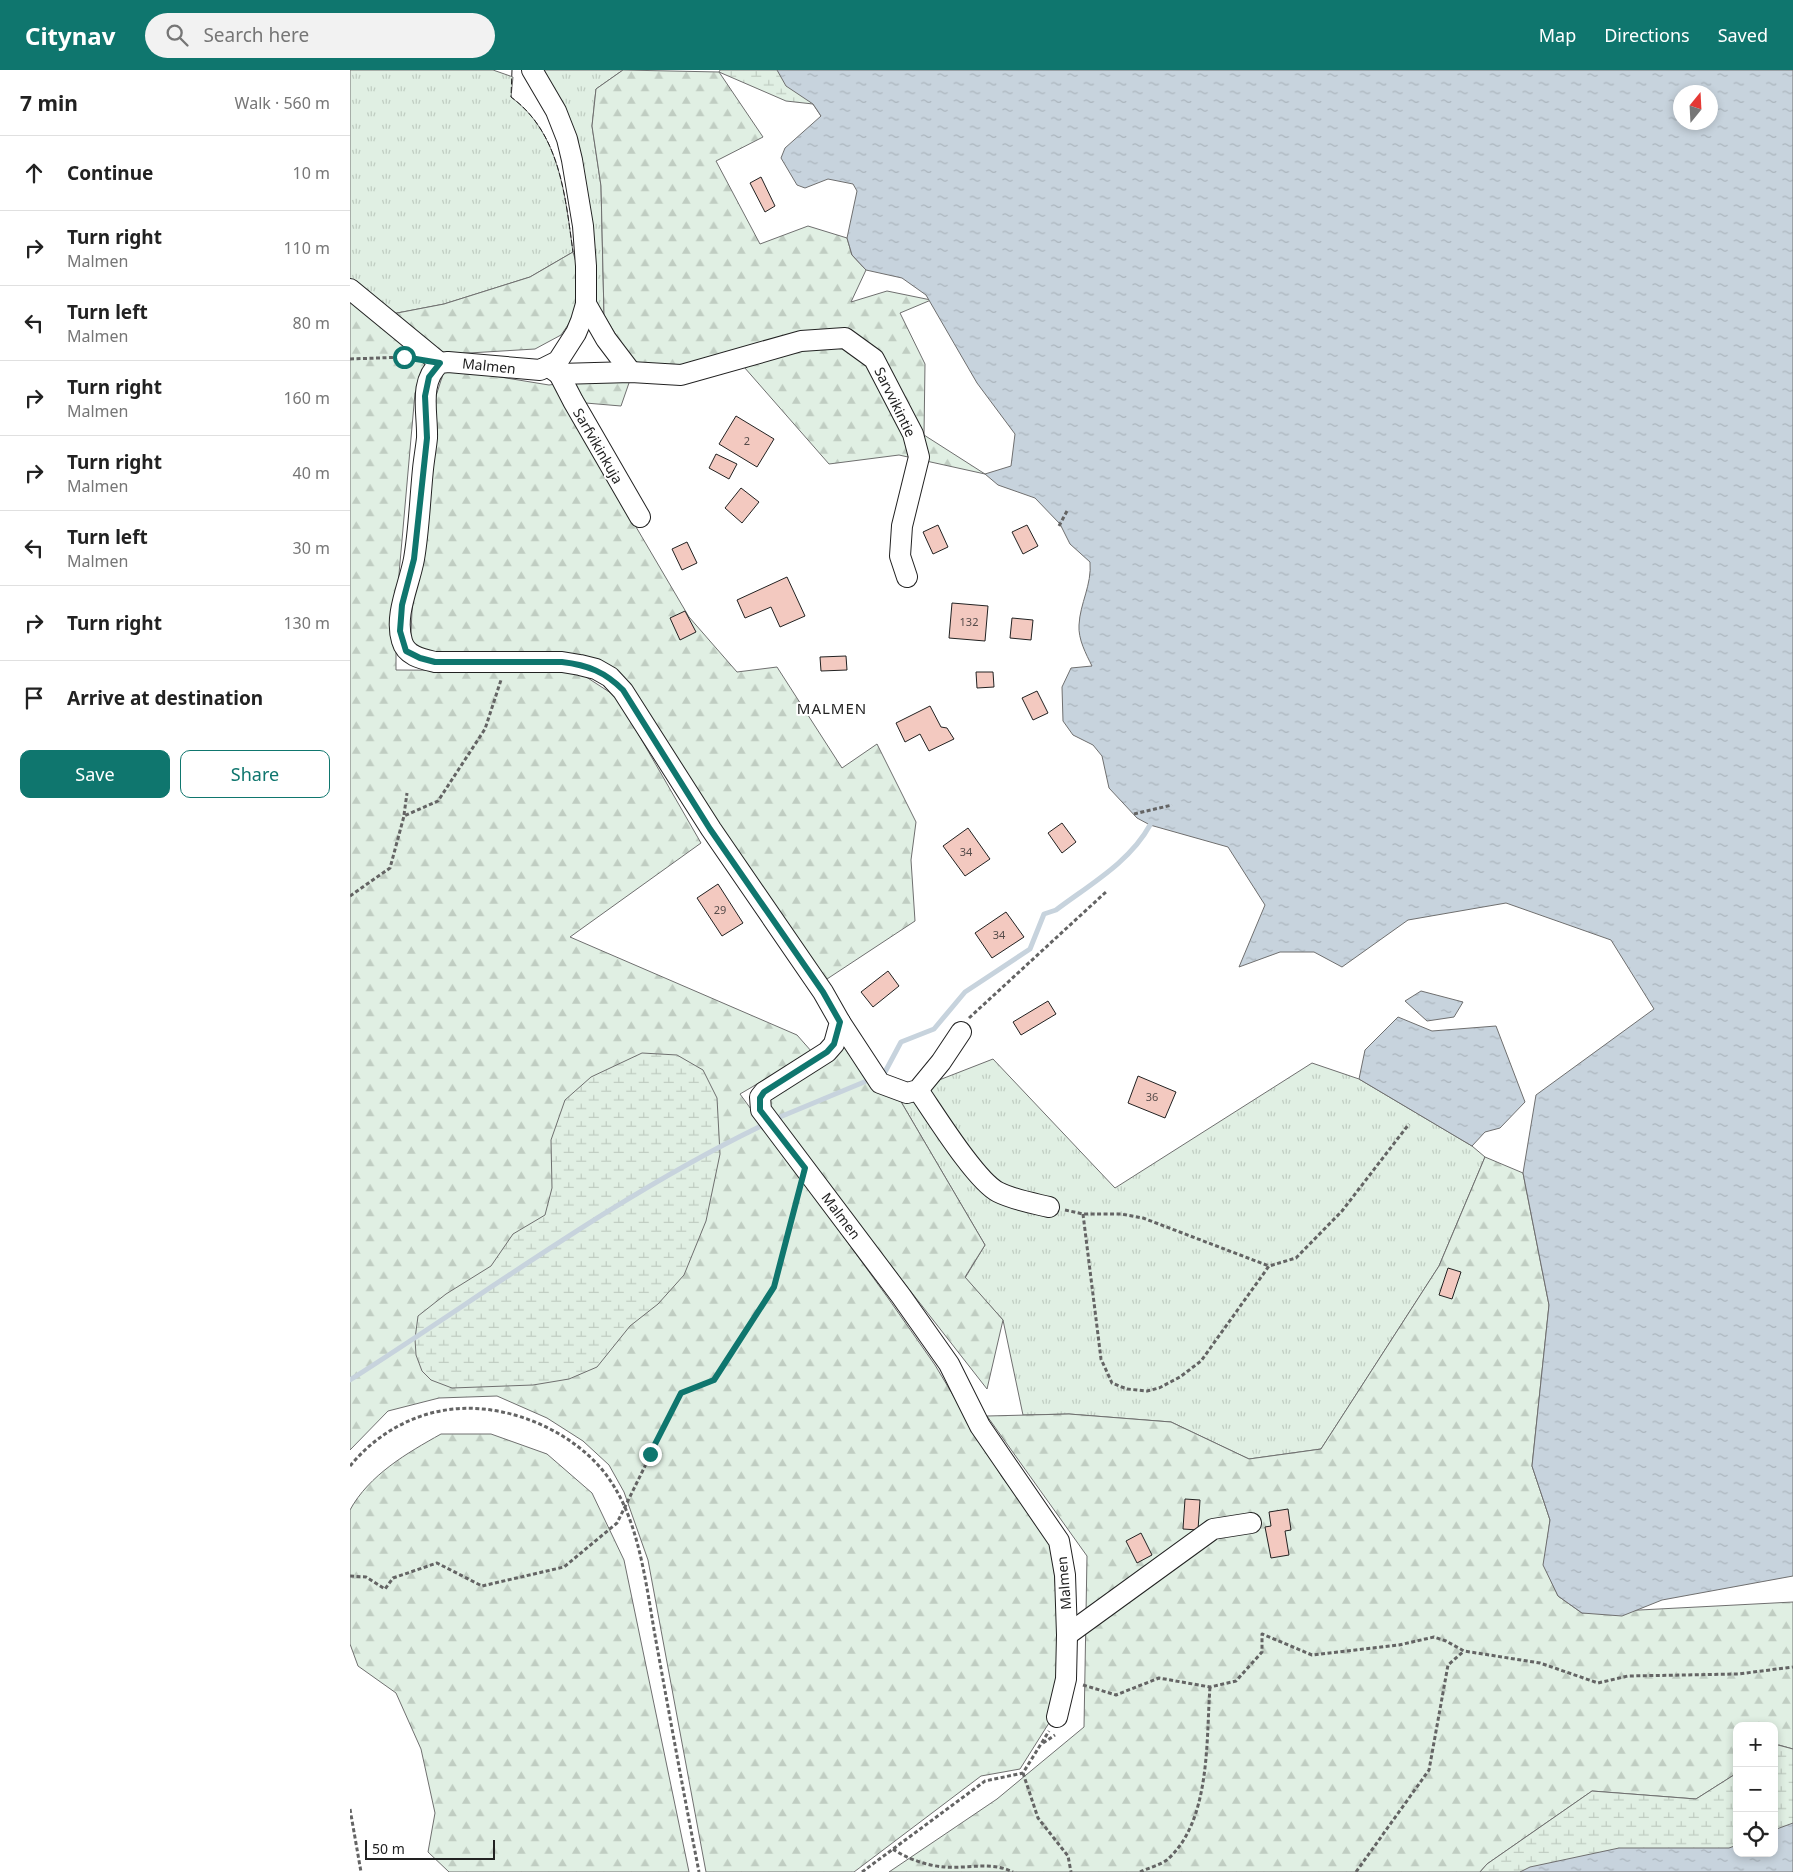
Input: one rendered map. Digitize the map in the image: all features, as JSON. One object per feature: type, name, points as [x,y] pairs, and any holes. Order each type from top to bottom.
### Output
[{"type":"street","points":[[532,70],[556,112],[567,138],[583,226],[586,304],[576,334],[554,370]]},
{"type":"street","points":[[350,289],[440,363],[429,377],[425,396],[427,438],[414,559],[402,605],[400,631],[402,643],[406,651],[420,658],[435,662],[562,662],[580,664],[596,669],[610,677],[623,690],[710,829],[823,992],[840,1022],[880,1083],[907,1093],[918,1090],[941,1062],[961,1032]]},
{"type":"street","points":[[586,304],[606,340],[631,372]]},
{"type":"street","name":"Sarvvikintie","points":[[554,370],[631,372],[681,376],[801,341],[845,338],[874,359],[905,416],[913,434],[919,457],[902,526],[900,556],[907,577]]},
{"type":"street","name":"Malmen","points":[[440,363],[448,362],[530,371],[554,370]]},
{"type":"street","name":"Sarfvikinkuja","points":[[554,370],[640,517]]},
{"type":"street","name":"Malmen","points":[[840,1022],[834,1044],[827,1052],[764,1092],[760,1098],[760,1110],[901,1296],[949,1364],[980,1426],[1059,1541],[1065,1575],[1067,1636],[1066,1680],[1057,1717]]},
{"type":"street","points":[[918,1090],[978,1175],[996,1191],[1015,1200],[1049,1207]]},
{"type":"street","points":[[1067,1636],[1213,1529],[1251,1523]]},
{"type":"path","points":[[350,359],[404,357],[440,363]]},
{"type":"path","points":[[1059,526],[1067,511]]},
{"type":"path","points":[[404,816],[438,801],[485,729],[506,663]]},
{"type":"path","points":[[350,896],[390,868],[404,816],[407,793]]},
{"type":"path","points":[[1134,814],[1172,805]]},
{"type":"path","points":[[961,1032],[970,1015],[1107,891]]},
{"type":"path","points":[[1049,1207],[1083,1214],[1121,1214],[1143,1218],[1269,1266],[1296,1258],[1342,1211],[1410,1124]]},
{"type":"path","points":[[350,1576],[366,1577],[385,1589],[393,1578],[437,1563],[482,1586],[501,1583],[564,1567],[617,1523],[681,1393],[714,1380],[774,1287],[805,1168]]},
{"type":"path","points":[[1083,1214],[1101,1359],[1112,1383],[1127,1389],[1147,1391],[1159,1388],[1180,1377],[1201,1360],[1269,1266]]},
{"type":"path","points":[[350,1466],[385,1432],[414,1418],[439,1411],[471,1408],[498,1410],[532,1420],[564,1436],[594,1461],[615,1487],[625,1508],[640,1559],[699,1872]]},
{"type":"path","points":[[1066,1680],[1116,1695],[1159,1678],[1210,1687],[1236,1681],[1262,1652],[1262,1634],[1312,1655],[1399,1644],[1434,1637],[1464,1651],[1540,1663],[1598,1683],[1628,1676],[1738,1674],[1793,1667]]},
{"type":"path","points":[[1356,1872],[1429,1770],[1448,1665],[1464,1651]]},
{"type":"path","points":[[1140,1872],[1168,1860],[1192,1829],[1202,1789],[1210,1687]]},
{"type":"path","points":[[862,1872],[984,1781],[1023,1773],[1042,1743]]},
{"type":"path","points":[[1023,1773],[1038,1818],[1068,1856],[1071,1872]]},
{"type":"path","points":[[350,1809],[361,1872]]},
{"type":"path","points":[[893,1849],[902,1855],[942,1867],[1001,1866],[1013,1872]]},
{"type":"green space","points":[[350,70],[493,70],[513,77],[511,97],[540,128],[550,147],[557,167],[563,187],[573,252],[530,277],[444,304],[392,314],[350,292]]},
{"type":"green space","points":[[540,70],[623,70],[596,89],[592,126],[601,186],[604,315],[594,305],[592,251]]},
{"type":"green space","points":[[623,70],[719,72],[763,137],[716,161],[760,244],[808,226],[847,238],[852,255],[866,270],[851,302],[887,291],[931,300],[900,313],[925,364],[924,435],[985,474],[899,455],[829,464],[737,359],[647,370],[629,357],[604,315],[601,186],[592,126],[596,89]]},
{"type":"green space","points":[[720,70],[874,70],[821,116],[813,104],[786,101],[719,72]]},
{"type":"green space","points":[[573,252],[578,269],[577,312],[561,335],[535,349],[436,355],[415,393],[396,608],[396,670],[577,671],[617,697],[701,843],[570,937],[797,1035],[812,1052],[740,1094],[935,1365],[1002,1477],[1052,1543],[1062,1671],[1054,1715],[1020,1769],[981,1776],[854,1872],[706,1872],[648,1560],[624,1492],[609,1465],[583,1441],[547,1418],[497,1396],[439,1398],[388,1411],[350,1450],[350,292],[392,314],[444,304],[530,277]]},
{"type":"green space","points":[[445,368],[549,385],[615,376],[630,380],[621,406],[562,401],[689,617],[737,672],[777,667],[842,768],[877,744],[916,822],[911,860],[915,921],[827,979],[761,902],[614,672],[410,655],[412,611],[435,399]]},
{"type":"green space","points":[[848,1044],[900,1100],[985,1245],[965,1277],[1003,1320],[987,1389],[812,1165],[763,1098],[804,1077]]},
{"type":"green space","points":[[642,1053],[677,1055],[703,1070],[717,1098],[720,1154],[706,1221],[684,1275],[658,1304],[630,1326],[597,1367],[569,1379],[533,1385],[452,1388],[431,1380],[422,1371],[416,1355],[415,1339],[418,1316],[446,1294],[491,1266],[513,1234],[545,1215],[552,1188],[551,1140],[565,1100],[591,1077]]},
{"type":"green space","points":[[993,1059],[1115,1188],[1312,1063],[1359,1079],[1472,1146],[1485,1157],[1439,1266],[1321,1449],[1249,1459],[1171,1422],[1069,1414],[1023,1415],[1003,1320],[965,1278],[985,1245],[900,1100],[916,1089]]},
{"type":"green space","points":[[1485,1157],[1523,1173],[1549,1305],[1532,1466],[1550,1520],[1544,1565],[1558,1596],[1582,1613],[1793,1602],[1793,1749],[1778,1746],[1778,1722],[1733,1722],[1733,1776],[1696,1799],[1592,1791],[1487,1864],[1480,1872],[889,1872],[997,1799],[1084,1727],[1087,1556],[987,1416],[1069,1414],[1171,1422],[1249,1459],[1321,1449],[1439,1266]]},
{"type":"green space","points":[[441,1434],[491,1434],[547,1454],[592,1493],[624,1560],[689,1872],[449,1872],[428,1852],[435,1813],[421,1749],[396,1693],[358,1666],[350,1644],[350,1510],[367,1486],[378,1476],[402,1457]]},
{"type":"green space","points":[[1778,1745],[1793,1749],[1793,1872],[1480,1872],[1487,1864],[1592,1791],[1696,1799],[1733,1776],[1733,1857],[1778,1857]]},
{"type":"water","points":[[777,70],[1793,70],[1793,1576],[1662,1600],[1622,1616],[1582,1613],[1558,1596],[1543,1565],[1550,1520],[1532,1466],[1549,1305],[1523,1173],[1536,1095],[1654,1009],[1611,940],[1506,903],[1408,920],[1342,967],[1314,952],[1280,952],[1239,967],[1265,905],[1228,847],[1150,825],[1137,818],[1109,788],[1102,756],[1093,745],[1073,735],[1063,721],[1062,687],[1071,668],[1092,666],[1083,646],[1079,630],[1089,578],[1090,562],[1070,544],[1060,524],[1035,498],[998,485],[985,474],[1011,466],[1015,434],[977,383],[926,295],[902,278],[866,270],[852,255],[847,238],[857,191],[853,184],[828,179],[805,188],[797,185],[781,158],[785,148],[821,116],[813,104],[786,86]]},
{"type":"water","points":[[1421,991],[1463,1002],[1454,1017],[1427,1021],[1405,1001]]},
{"type":"water","points":[[1398,1017],[1432,1031],[1496,1026],[1525,1102],[1500,1128],[1485,1132],[1472,1146],[1359,1079],[1365,1050]]},
{"type":"water","points":[[1793,1823],[1793,1872],[1520,1872],[1530,1867],[1619,1848],[1733,1846],[1733,1857],[1778,1857],[1778,1829]]},
{"type":"building","points":[[761,177],[775,206],[765,212],[750,183]]},
{"type":"building","points":[[736,416],[774,439],[757,467],[719,444]]},
{"type":"building","points":[[716,454],[737,464],[729,479],[709,468]]},
{"type":"building","points":[[741,488],[759,502],[742,523],[725,508]]},
{"type":"building","points":[[938,525],[948,547],[933,554],[923,532]]},
{"type":"building","points":[[1027,525],[1038,546],[1023,554],[1012,532]]},
{"type":"building","points":[[687,542],[697,563],[682,570],[672,549]]},
{"type":"building","points":[[787,577],[805,616],[780,627],[771,607],[745,618],[737,600]]},
{"type":"building","points":[[952,603],[988,606],[985,641],[949,638]]},
{"type":"building","points":[[685,611],[696,632],[680,640],[670,618]]},
{"type":"building","points":[[1012,618],[1033,620],[1031,640],[1010,638]]},
{"type":"building","points":[[846,656],[847,670],[821,671],[820,657]]},
{"type":"building","points":[[976,672],[993,672],[994,687],[977,688]]},
{"type":"building","points":[[1037,691],[1048,713],[1033,720],[1022,698]]},
{"type":"building","points":[[930,706],[941,727],[947,728],[954,739],[929,751],[920,734],[905,742],[896,723]]},
{"type":"building","points":[[1062,823],[1076,842],[1062,853],[1048,833]]},
{"type":"building","points":[[968,828],[990,859],[965,876],[943,846]]},
{"type":"building","points":[[718,884],[743,923],[722,936],[697,898]]},
{"type":"building","points":[[1006,912],[1024,937],[992,958],[975,933]]},
{"type":"building","points":[[888,971],[899,986],[873,1007],[861,992]]},
{"type":"building","points":[[1048,1001],[1056,1014],[1021,1035],[1013,1022]]},
{"type":"building","points":[[1138,1076],[1176,1092],[1165,1118],[1128,1103]]},
{"type":"building","points":[[1448,1268],[1461,1272],[1452,1299],[1439,1295]]},
{"type":"building","points":[[1185,1499],[1200,1500],[1198,1530],[1183,1529]]},
{"type":"building","points":[[1288,1509],[1291,1530],[1285,1531],[1289,1555],[1271,1558],[1265,1527],[1271,1526],[1269,1512]]},
{"type":"building","points":[[1141,1533],[1152,1555],[1137,1563],[1126,1541]]},
{"type":"waterway","points":[[885,1072],[901,1042],[934,1029],[965,992],[1030,949],[1044,914],[1056,910],[1120,862],[1142,838],[1150,825]]},
{"type":"waterway","points":[[775,1119],[869,1080]]},
{"type":"waterway","points":[[350,1380],[602,1215],[706,1154],[759,1127]]},
{"type":"fence","points":[[512,70],[511,97],[540,128],[550,147],[557,167],[563,187],[573,252]]},
{"type":"district","name":"MALMEN","points":[[832,709]]},
{"type":"route","points":[[404,357],[440,363],[434,368],[429,377],[425,396],[427,438],[414,559],[402,605],[400,631],[402,643],[406,651],[420,658],[435,662],[467,664],[562,662],[580,664],[596,669],[610,677],[623,690],[710,829],[823,992],[840,1022],[834,1044],[827,1052],[764,1092],[760,1098],[760,1110],[805,1168],[774,1287],[714,1380],[681,1393],[650,1454]]}]
